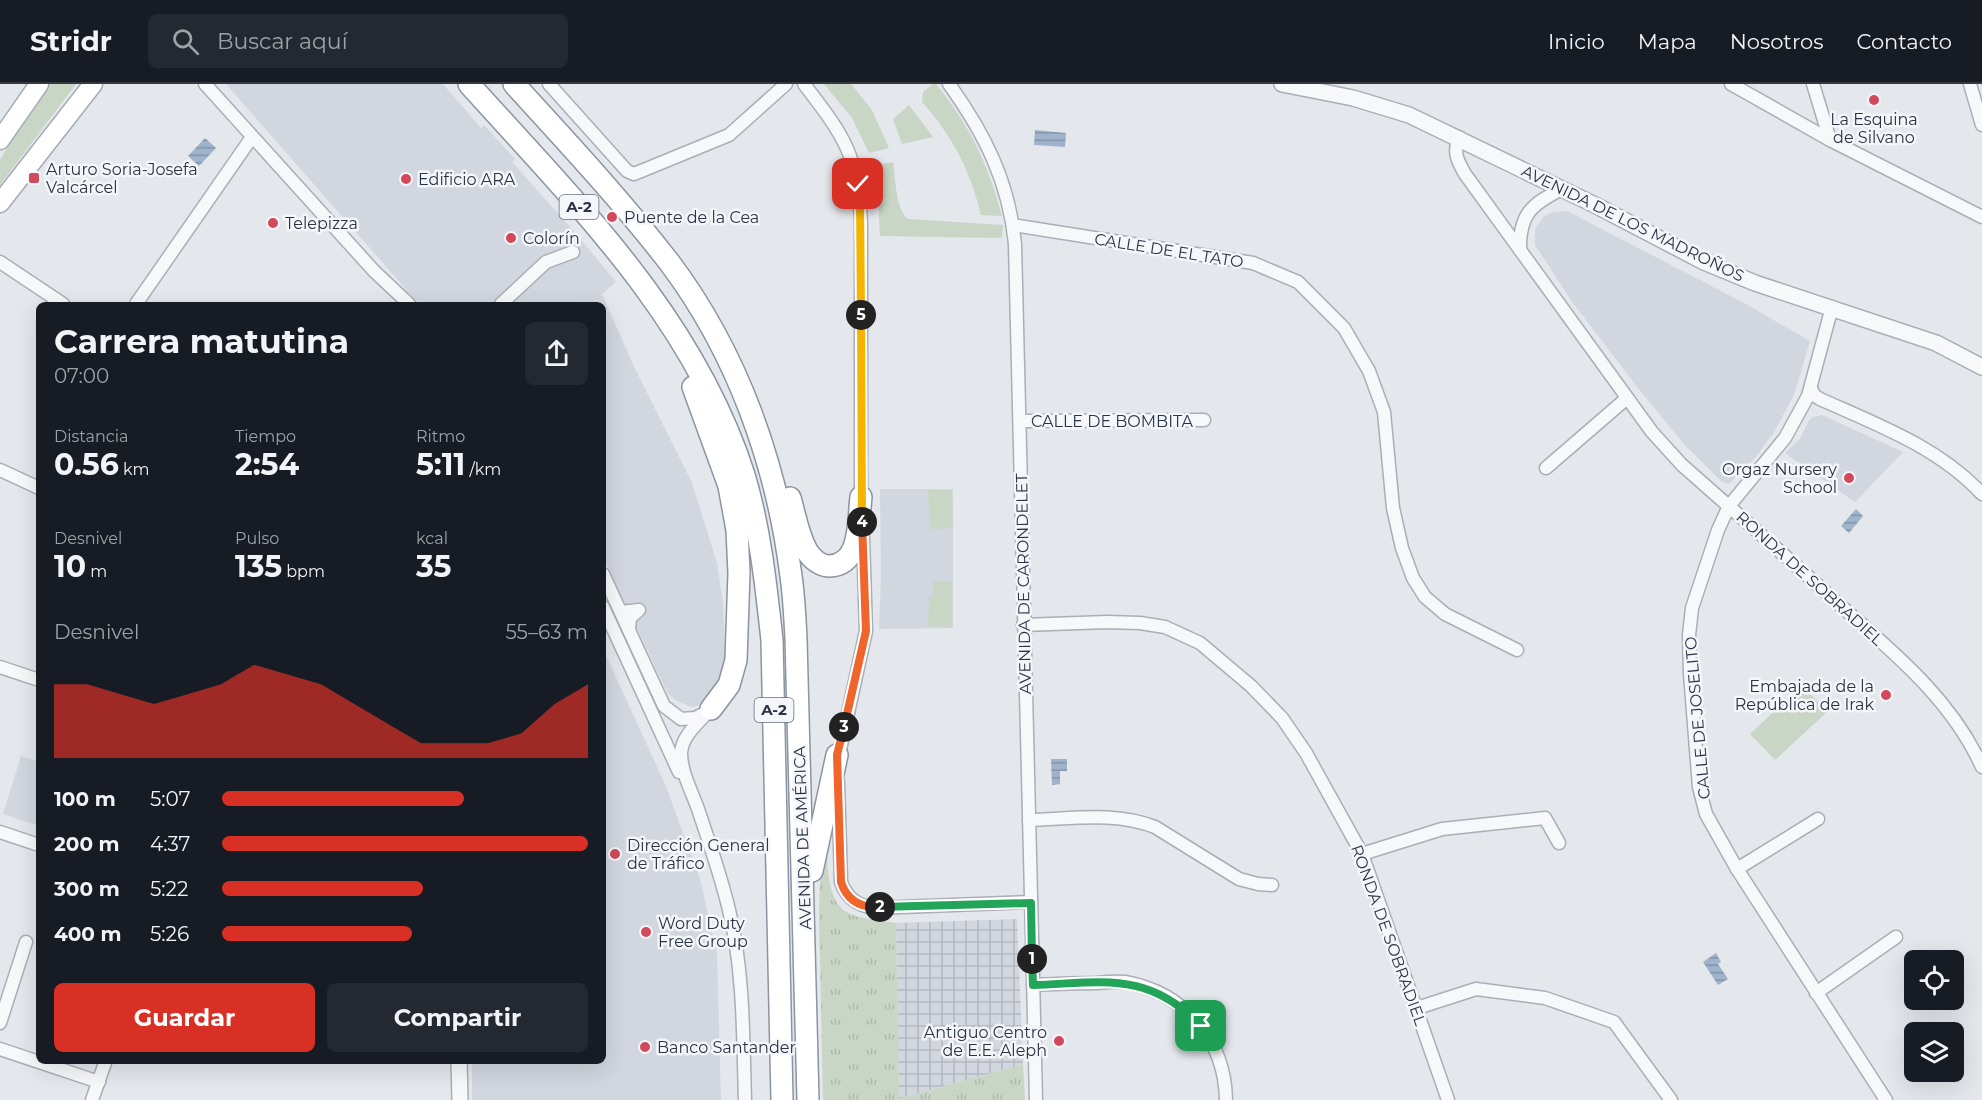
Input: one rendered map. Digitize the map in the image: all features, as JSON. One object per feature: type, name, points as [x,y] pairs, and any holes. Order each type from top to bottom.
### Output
[{"type":"highway","name":"AVENIDA DE AMÉRICA","points":[[469,84],[606,236],[680,337],[712,397],[744,476],[765,578],[772,640],[782,1100]]},
{"type":"highway","name":"AVENIDA DE AMÉRICA","points":[[514,84],[599,178],[670,263],[700,309],[739,380],[768,462],[781,516],[791,576],[797,661],[808,1100]]},
{"type":"highway","points":[[680,337],[696,394],[729,486],[737,530],[739,573],[736,660],[729,685],[711,709]]},
{"type":"highway","points":[[739,380],[768,430],[803,544],[815,560],[829,566],[848,558],[856,545],[861,497]]},
{"type":"highway","points":[[805,916],[814,859],[837,755]]},
{"type":"main road","points":[[0,140],[39,84]]},
{"type":"main road","points":[[0,203],[93,84]]},
{"type":"street","points":[[205,84],[374,271],[407,302]]},
{"type":"street","points":[[549,84],[627,171],[634,174],[729,135],[786,84]]},
{"type":"street","points":[[804,84],[830,118],[845,142],[852,159],[858,184],[861,224],[861,497],[866,631],[837,755],[841,882],[852,900],[865,907],[1031,903]]},
{"type":"street","name":"AVENIDA DE CARONDELET","points":[[949,84],[971,115],[992,152],[1013,225],[1016,268],[1036,1100]]},
{"type":"street","name":"AVENIDA DE LOS MADROÑOS","points":[[1282,84],[1353,98],[1429,123],[1730,273],[1936,343],[1982,367]]},
{"type":"street","points":[[1731,84],[1830,140],[1982,217]]},
{"type":"street","points":[[1813,84],[1830,140]]},
{"type":"street","points":[[1970,84],[1982,124]]},
{"type":"street","points":[[137,302],[252,137]]},
{"type":"street","name":"RONDA DE SOBRADIEL","points":[[1459,137],[1455,151],[1457,159],[1652,432],[1682,465],[1906,664],[1941,701],[1971,743],[1982,767]]},
{"type":"street","points":[[1520,250],[1521,226],[1528,211],[1542,199],[1562,189]]},
{"type":"street","name":"CALLE DE EL TATO","points":[[1013,225],[1254,263],[1298,282],[1344,328],[1369,371],[1384,412],[1393,508],[1402,548],[1413,579],[1425,597],[1445,614],[1516,650]]},
{"type":"street","points":[[503,302],[546,262],[573,252]]},
{"type":"street","points":[[0,262],[60,302]]},
{"type":"street","points":[[374,271],[394,302]]},
{"type":"street","name":"CALLE DE JOSELITO","points":[[1832,307],[1808,396],[1785,438],[1729,506],[1718,530],[1692,608],[1689,635],[1690,674],[1699,787],[1706,814],[1737,869],[1886,1100]]},
{"type":"street","points":[[1811,388],[1814,395],[1820,399],[1923,446],[1969,480],[1982,494]]},
{"type":"street","points":[[1546,468],[1627,398]]},
{"type":"street","name":"CALLE DE BOMBITA","points":[[1020,421],[1204,420]]},
{"type":"street","points":[[0,470],[36,487]]},
{"type":"street","points":[[606,580],[660,699],[669,711],[681,719],[687,719],[704,714],[711,709]]},
{"type":"street","points":[[606,598],[625,641],[623,650]]},
{"type":"street","points":[[621,612],[639,610],[630,618],[628,629]]},
{"type":"street","points":[[606,613],[698,809]]},
{"type":"street","name":"RONDA DE SOBRADIEL","points":[[1023,625],[1140,623],[1165,627],[1200,643],[1251,686],[1282,718],[1306,753],[1362,854],[1449,1100]]},
{"type":"street","points":[[0,667],[36,679]]},
{"type":"street","points":[[711,709],[693,728],[682,747],[684,772],[715,860],[730,912],[740,983],[745,1100]]},
{"type":"street","points":[[1029,820],[1104,817],[1140,821],[1155,827],[1239,879],[1258,885],[1272,885]]},
{"type":"street","points":[[1362,854],[1442,829],[1545,818],[1559,843]]},
{"type":"street","points":[[1737,869],[1818,819]]},
{"type":"street","points":[[0,832],[36,844]]},
{"type":"street","points":[[1816,993],[1896,937]]},
{"type":"street","points":[[0,1023],[26,942]]},
{"type":"street","points":[[1033,985],[1123,982],[1154,991],[1170,999],[1186,1010],[1201,1026],[1220,1058],[1226,1100]]},
{"type":"street","points":[[1417,1008],[1476,989],[1545,998],[1614,1022],[1671,1100]]},
{"type":"street","points":[[0,1049],[36,1061]]},
{"type":"street","points":[[45,1064],[99,1082]]},
{"type":"street","points":[[92,1100],[105,1064]]},
{"type":"street","points":[[459,1064],[460,1100]]},
{"type":"shaded area","points":[[226,84],[443,84],[481,128],[484,125],[515,159],[512,162],[616,282],[602,294],[606,302],[417,302]]},
{"type":"shaded area","points":[[1567,211],[1746,304],[1810,341],[1794,395],[1774,432],[1755,458],[1729,484],[1721,481],[1684,444],[1638,388],[1573,303],[1535,245],[1535,229],[1544,216],[1553,212]]},
{"type":"shaded area","points":[[606,303],[635,369],[692,483],[717,563],[723,603],[725,654],[721,681],[703,705],[692,707],[677,701],[668,694],[606,563]]},
{"type":"shaded area","name":"Orgaz Nursery School","points":[[1822,415],[1903,452],[1855,502],[1785,453],[1800,439],[1809,420]]},
{"type":"shaded area","points":[[880,489],[953,489],[953,628],[879,629]]},
{"type":"shaded area","points":[[606,656],[665,784],[700,879],[717,954],[721,1100],[472,1100],[472,1064],[606,1064]]},
{"type":"shaded area","points":[[21,756],[36,761],[36,825],[3,814]]},
{"type":"shaded area","points":[[1017,919],[1023,1064],[899,1099],[896,923]]},
{"type":"green space","points":[[46,84],[76,84],[0,185],[0,160]]},
{"type":"green space","points":[[824,84],[851,84],[872,110],[889,148],[869,153],[852,118]]},
{"type":"green space","points":[[936,84],[959,115],[976,146],[991,179],[1002,216],[981,215],[972,184],[959,155],[922,102],[923,92]]},
{"type":"green space","points":[[909,105],[933,137],[902,144],[893,119]]},
{"type":"green space","points":[[893,162],[898,201],[908,219],[1003,225],[1002,238],[880,236],[874,166]]},
{"type":"green space","points":[[928,490],[952,490],[953,528],[930,529]]},
{"type":"green space","points":[[934,581],[952,581],[952,627],[928,626],[929,597],[933,597]]},
{"type":"green space","points":[[1802,685],[1827,712],[1775,760],[1750,734]]},
{"type":"green space","points":[[827,829],[828,873],[833,896],[838,904],[845,911],[857,916],[896,923],[899,1099],[1023,1064],[1025,1100],[823,1100],[819,917],[820,879]]},
{"type":"water","points":[[1035,130],[1066,133],[1065,147],[1034,145]]},
{"type":"water","points":[[205,138],[216,148],[199,166],[188,156]]},
{"type":"water","points":[[1856,509],[1863,516],[1849,533],[1841,526]]},
{"type":"water","points":[[1051,759],[1067,759],[1067,771],[1060,771],[1060,784],[1052,785]]},
{"type":"water","points":[[1716,953],[1721,962],[1718,964],[1728,979],[1718,985],[1703,962]]},
{"type":"place","name":"La Esquina de Silvano","points":[[1874,100]]},
{"type":"place","name":"Arturo Soria-Josefa Valcárcel","points":[[34,178]]},
{"type":"place","name":"Edificio ARA","points":[[406,179]]},
{"type":"place","name":"Puente de la Cea","points":[[612,217]]},
{"type":"place","name":"Telepizza","points":[[273,223]]},
{"type":"place","name":"Colorín","points":[[511,238]]},
{"type":"place","name":"Orgaz Nursery School","points":[[1849,478]]},
{"type":"place","name":"Embajada de la República de Irak","points":[[1886,695]]},
{"type":"place","name":"Dirección General de Tráfico","points":[[615,854]]},
{"type":"place","name":"Word Duty Free Group","points":[[646,932]]},
{"type":"place","name":"Antiguo Centro de E.E. Aleph","points":[[1059,1041]]},
{"type":"place","name":"Banco Santander","points":[[645,1047]]},
{"type":"route","points":[[858,184],[861,224],[861,497],[867,615],[863,645],[837,755],[840,867],[844,890],[852,900],[865,907],[875,908],[1031,903],[1033,985],[1123,982],[1154,991],[1170,999],[1186,1010],[1201,1026]]}]
